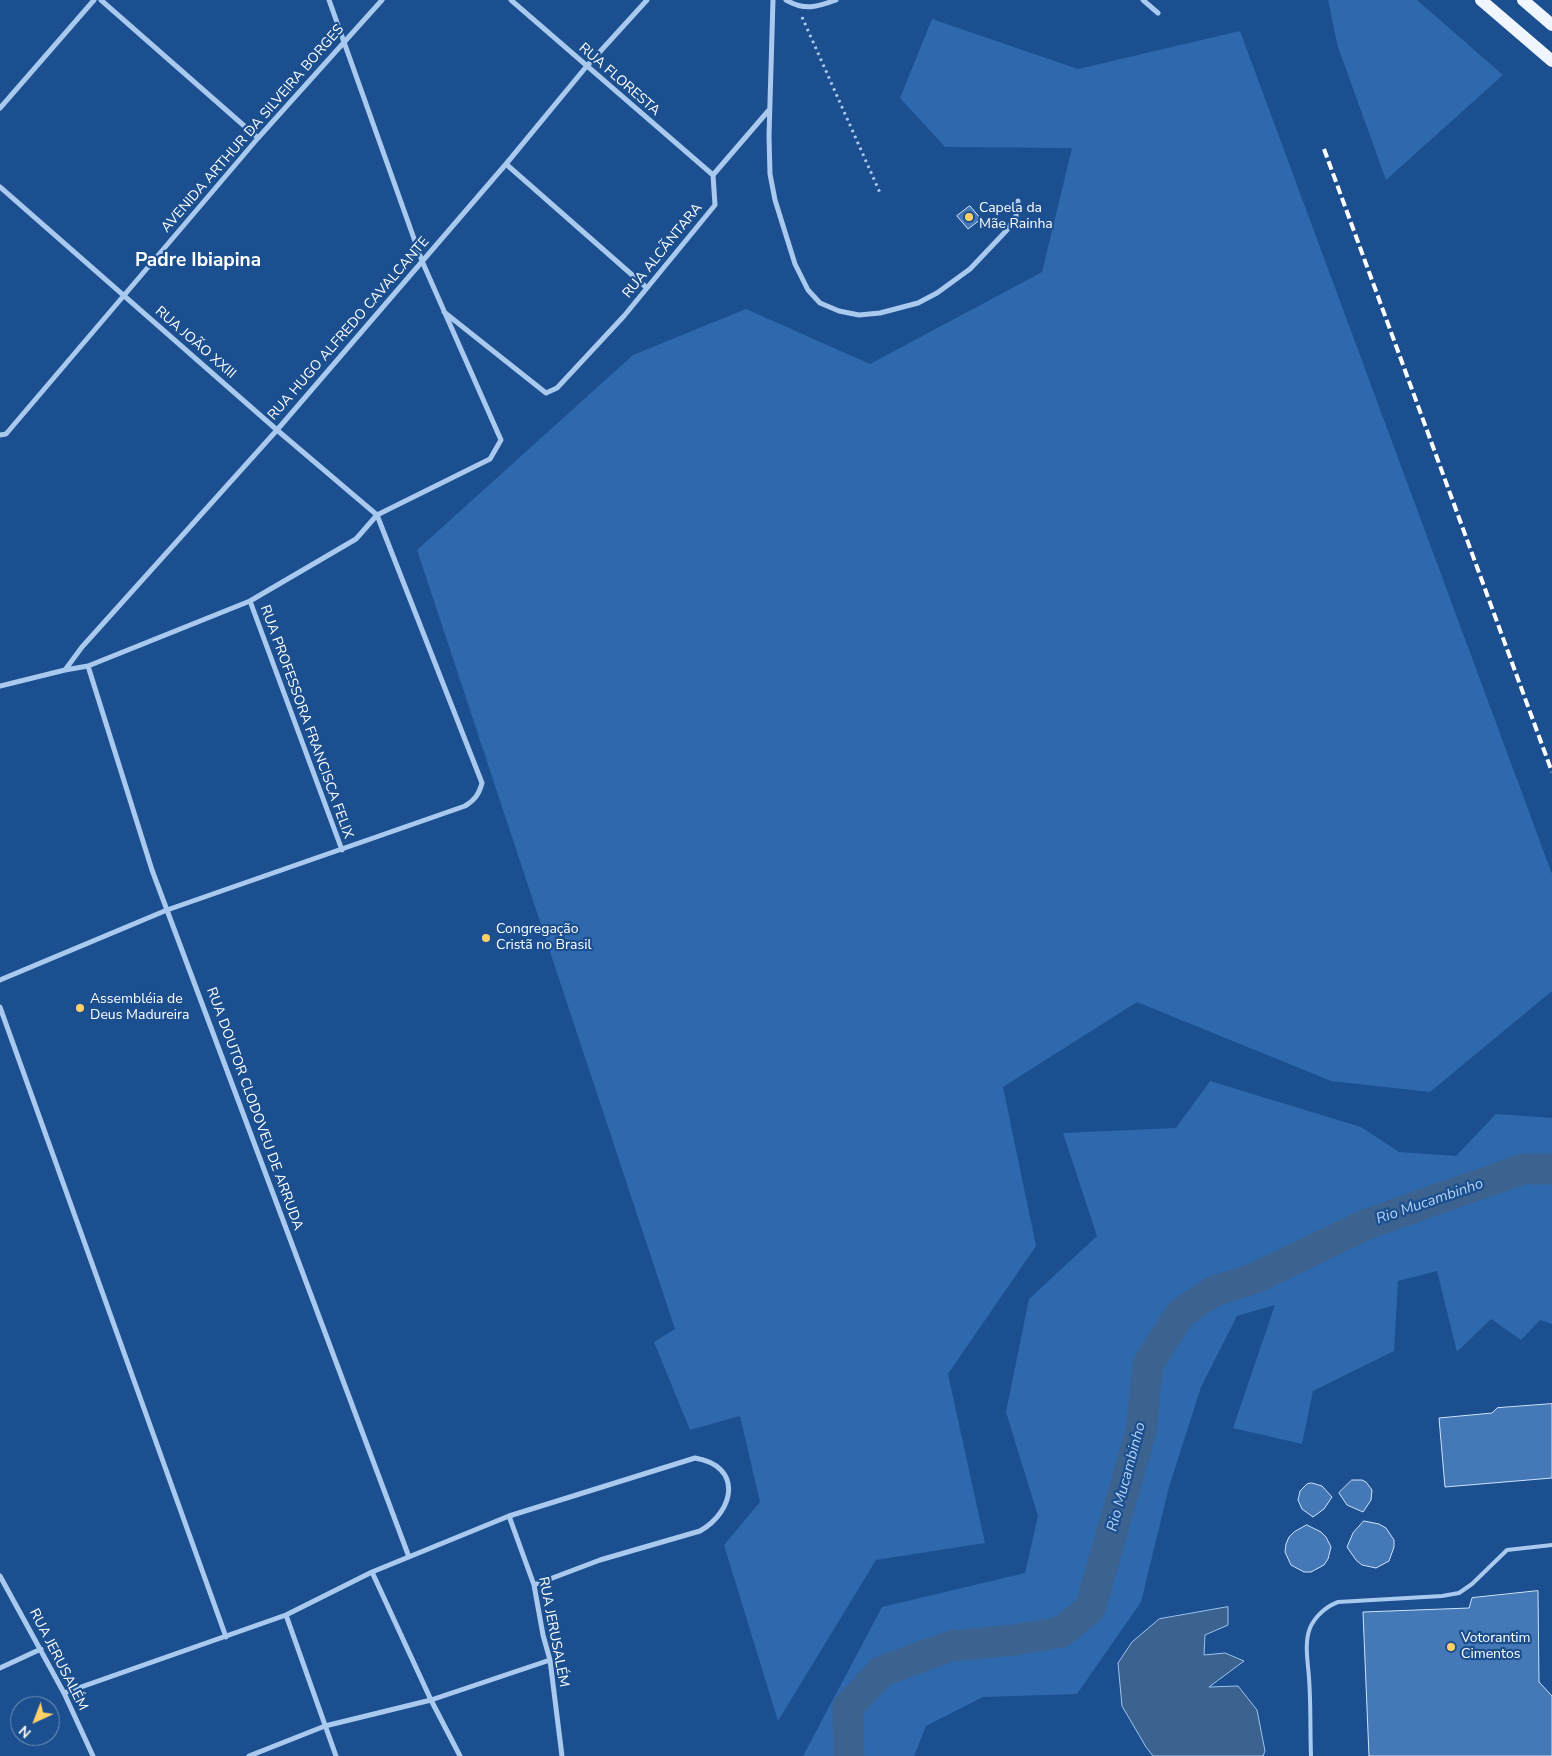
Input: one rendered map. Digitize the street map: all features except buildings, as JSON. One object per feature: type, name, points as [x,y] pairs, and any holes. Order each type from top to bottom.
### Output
[{"type":"main road","points":[[1481,0],[1552,61]]},
{"type":"main road","points":[[1523,0],[1552,25]]},
{"type":"street","points":[[0,108],[94,0]]},
{"type":"street","points":[[101,0],[258,138]]},
{"type":"street","points":[[0,686],[88,666],[250,601],[356,539],[377,515],[490,459],[500,440],[422,261],[329,0]]},
{"type":"street","name":"AVENIDA ARTHUR DA SILVEIRA BORGES","points":[[3,434],[258,138],[382,0]]},
{"type":"street","name":"RUA FLORESTA","points":[[511,0],[586,67],[713,175]]},
{"type":"street","name":"RUA HUGO ALFREDO CAVALCANTE","points":[[65,670],[82,647],[277,430],[506,164],[586,67],[647,0]]},
{"type":"street","points":[[773,0],[769,109],[770,174],[775,200],[795,264],[808,290],[820,303],[839,311],[859,314],[880,313],[918,303],[937,293],[970,269],[1007,230],[1016,216],[1018,201]]},
{"type":"street","points":[[786,0],[796,6],[815,7],[836,0]]},
{"type":"street","points":[[1143,0],[1158,13]]},
{"type":"street","points":[[713,175],[769,109]]},
{"type":"street","points":[[506,164],[647,288]]},
{"type":"street","name":"RUA ALCÃNTARA","points":[[443,311],[546,392],[557,388],[624,316],[715,205],[713,175]]},
{"type":"street","name":"RUA JOÃO XXIII","points":[[0,187],[277,430],[377,515]]},
{"type":"street","points":[[0,980],[167,910],[342,850],[465,806],[473,801],[482,783],[377,515]]},
{"type":"street","name":"RUA PROFESSORA FRANCISCA FELIX","points":[[250,601],[342,850]]},
{"type":"street","name":"RUA DOUTOR CLODOVEU DE ARRUDA","points":[[88,666],[152,870],[409,1557]]},
{"type":"street","points":[[0,1008],[226,1637]]},
{"type":"street","points":[[64,1693],[286,1615],[372,1572],[509,1516],[695,1458],[705,1460],[724,1472],[728,1483],[728,1494],[722,1513],[712,1524],[700,1531],[600,1560],[534,1585]]},
{"type":"street","name":"RUA JERUSALÉM","points":[[509,1516],[534,1585],[543,1635],[550,1660],[562,1756]]},
{"type":"street","points":[[372,1572],[431,1700],[460,1756]]},
{"type":"street","name":"RUA JERUSALÉM","points":[[0,1576],[64,1693],[92,1756]]},
{"type":"street","points":[[286,1615],[336,1756]]},
{"type":"street","points":[[0,1668],[41,1649]]},
{"type":"street","points":[[248,1756],[325,1726],[431,1700],[550,1660]]},
{"type":"lane","points":[[1311,1756],[1307,1661],[1310,1628],[1326,1606],[1338,1602],[1442,1596],[1459,1593],[1472,1584],[1507,1550],[1552,1545]]},
{"type":"path","points":[[796,6],[881,195]]},
{"type":"shaded area","points":[[1328,0],[1417,0],[1503,75],[1386,180],[1338,47]]},
{"type":"shaded area","points":[[932,19],[1078,69],[1240,31],[1552,874],[1552,991],[1430,1092],[1331,1081],[1137,1002],[1003,1087],[1036,1246],[948,1374],[985,1543],[876,1560],[778,1721],[724,1545],[760,1502],[740,1416],[690,1430],[654,1342],[675,1329],[417,550],[633,355],[746,309],[870,364],[1042,272],[1072,148],[945,147],[900,98]]},
{"type":"shaded area","points":[[1210,1081],[1361,1127],[1399,1152],[1456,1156],[1496,1114],[1552,1118],[1552,1324],[1540,1320],[1521,1340],[1491,1319],[1457,1352],[1437,1271],[1398,1281],[1394,1351],[1313,1391],[1302,1444],[1233,1428],[1275,1305],[1237,1316],[1201,1387],[1169,1487],[1141,1602],[1077,1694],[983,1697],[926,1726],[914,1756],[803,1756],[882,1607],[1025,1573],[1038,1516],[1006,1412],[1029,1299],[1097,1236],[1063,1133],[1176,1128]]},
{"type":"shaded area","points":[[1228,1607],[1228,1625],[1205,1635],[1204,1655],[1225,1653],[1244,1661],[1209,1687],[1238,1686],[1257,1710],[1265,1751],[1263,1756],[1153,1756],[1122,1706],[1118,1663],[1132,1642],[1159,1619]]},
{"type":"waterway","name":"Rio Mucambinho","points":[[849,1756],[848,1707],[882,1671],[951,1646],[1014,1640],[1061,1632],[1090,1609],[1141,1431],[1148,1364],[1180,1314],[1214,1291],[1253,1279],[1367,1224],[1523,1169],[1552,1169]]},
{"type":"railway","points":[[1324,149],[1552,772]]},
{"type":"place","name":"Capela da Mãe Rainha","points":[[969,217]]},
{"type":"place","name":"Congregação Cristã no Brasil","points":[[486,938]]},
{"type":"place","name":"Assembléia de Deus Madureira","points":[[80,1008]]},
{"type":"place","name":"Votorantim Cimentos","points":[[1451,1647]]},
{"type":"district","name":"Padre Ibiapina","points":[[198,261]]}]
